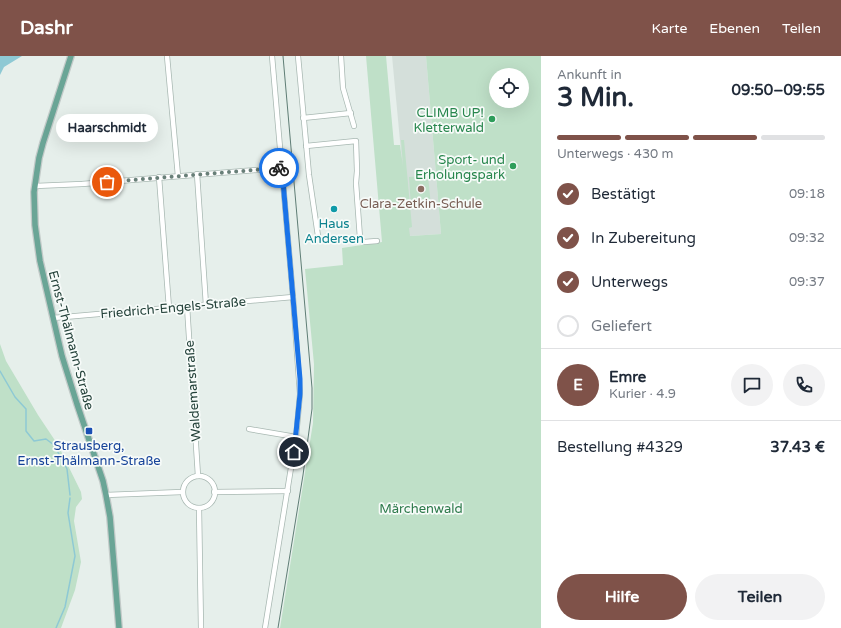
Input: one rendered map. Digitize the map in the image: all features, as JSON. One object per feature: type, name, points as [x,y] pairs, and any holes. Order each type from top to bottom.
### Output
[{"type":"main road","name":"Ernst-Thälmann-Straße","points":[[69,57],[43,143],[35,186],[34,211],[38,248],[53,318],[68,375],[96,459],[106,495],[110,517],[119,628]]},
{"type":"street","points":[[166,56],[178,176]]},
{"type":"street","points":[[266,628],[296,436],[300,394],[272,56]]},
{"type":"street","points":[[298,56],[309,175],[318,236]]},
{"type":"street","points":[[340,56],[344,88],[354,126]]},
{"type":"street","points":[[303,118],[351,113]]},
{"type":"street","points":[[306,146],[356,141],[356,183],[360,238],[364,242],[377,241]]},
{"type":"street","points":[[35,186],[282,168]]},
{"type":"street","points":[[197,174],[206,305]]},
{"type":"street","points":[[159,177],[169,308]]},
{"type":"street","name":"Friedrich-Engels-Straße","points":[[53,318],[293,297]]},
{"type":"street","name":"Waldemarstraße","points":[[187,306],[198,476]]},
{"type":"street","points":[[249,429],[296,436]]},
{"type":"street","points":[[198,476],[208,480],[213,485],[214,492],[212,501],[209,505],[199,508],[189,505],[183,497],[182,492],[186,483],[193,477],[198,476]]},
{"type":"street","points":[[214,492],[288,491]]},
{"type":"street","points":[[106,495],[182,492]]},
{"type":"street","points":[[199,508],[201,628]]},
{"type":"shaded area","name":"Clara-Zetkin-Schule","points":[[392,56],[426,56],[441,234],[409,236]]},
{"type":"green space","name":"Märchenwald","points":[[366,56],[386,56],[394,145],[400,145],[403,166],[401,140],[404,140],[412,227],[409,228],[410,236],[441,234],[426,56],[541,56],[541,628],[280,628],[313,423],[314,364],[305,269],[343,265],[342,248],[382,242]]},
{"type":"green space","points":[[428,176],[431,206],[411,208],[409,177]]},
{"type":"green space","points":[[0,344],[6,361],[38,415],[58,445],[81,492],[82,499],[76,507],[74,521],[81,562],[75,590],[61,628],[0,628]]},
{"type":"water","points":[[0,56],[22,56],[4,67],[0,75]]},
{"type":"waterway","points":[[0,371],[15,397],[26,409],[26,431],[34,441],[46,439],[54,445],[67,469],[70,495]]},
{"type":"waterway","points":[[56,628],[65,607],[75,556],[68,513],[70,498]]},
{"type":"tram line","points":[[278,628],[303,475],[312,409],[312,388],[283,56]]},
{"type":"way so far","points":[[107,182],[279,168]]},
{"type":"place","name":"CLIMB UP! Kletterwald","points":[[492,119]]},
{"type":"place","name":"Sport- und Erholungspark","points":[[513,166]]},
{"type":"place","name":"Haarschmidt","points":[[107,182]]},
{"type":"place","name":"Clara-Zetkin-Schule","points":[[421,189]]},
{"type":"place","name":"Haus Andersen","points":[[334,209]]},
{"type":"place","name":"Strausberg, Ernst-Thälmann-Straße","points":[[89,431]]},
{"type":"route","points":[[279,168],[282,168],[300,379],[300,394],[294,452]]}]
